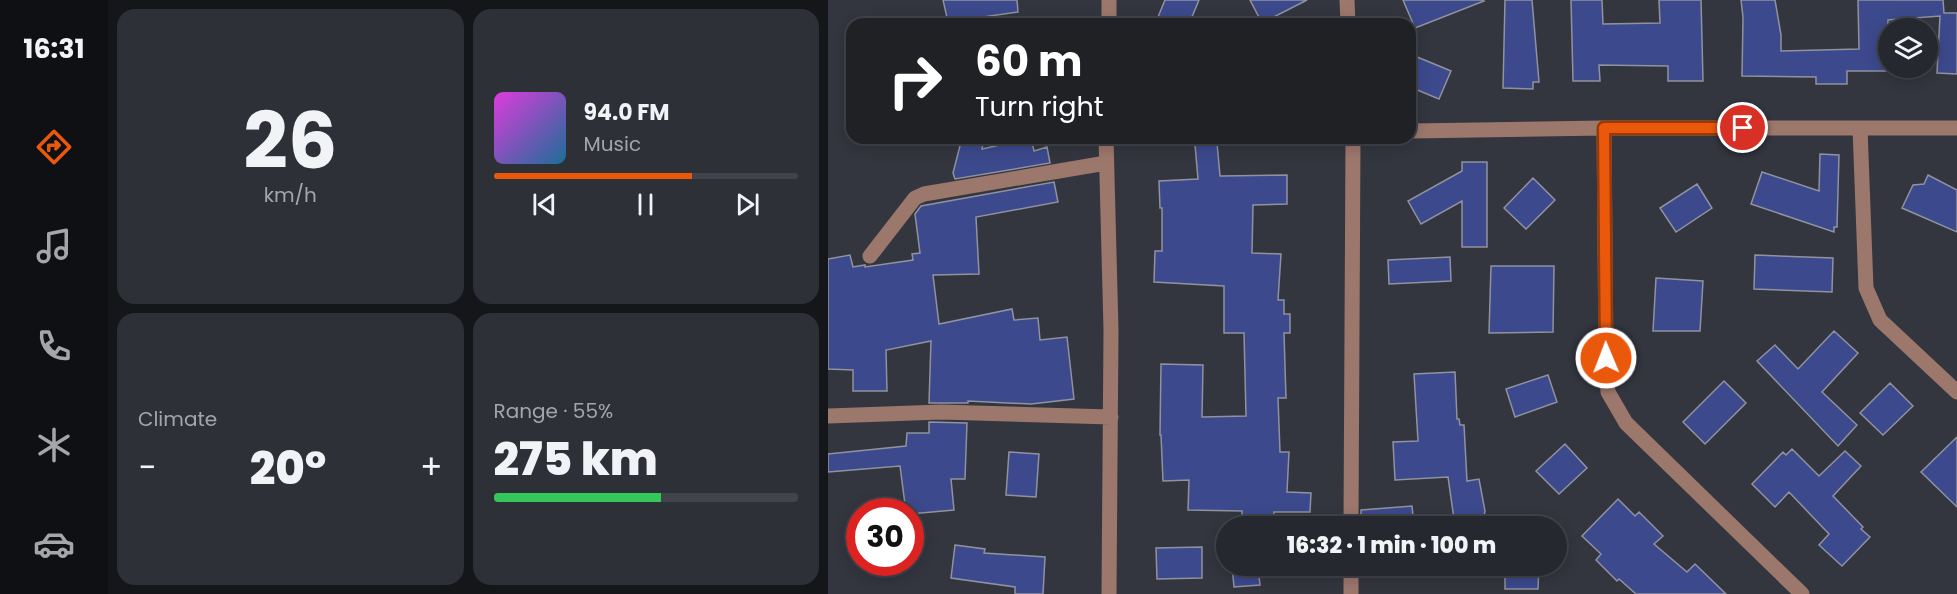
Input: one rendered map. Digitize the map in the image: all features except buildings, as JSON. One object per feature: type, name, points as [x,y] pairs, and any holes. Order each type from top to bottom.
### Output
[{"type":"street","points":[[1109,0],[1109,18]]},
{"type":"street","points":[[1347,0],[1348,18]]},
{"type":"street","points":[[1604,128],[1608,392],[1626,423],[1802,594]]},
{"type":"street","points":[[1416,131],[1604,128],[1957,128]]},
{"type":"street","points":[[1860,128],[1866,288],[1880,320],[1957,392]]},
{"type":"street","points":[[1106,144],[1111,330],[1109,594]]},
{"type":"street","points":[[1351,516],[1353,144]]},
{"type":"street","points":[[870,256],[915,198],[924,194],[1106,163]]},
{"type":"street","points":[[828,416],[940,412],[1111,417]]},
{"type":"street","points":[[1351,576],[1351,594]]},
{"type":"route","points":[[1606,358],[1604,128],[1743,128]]}]
